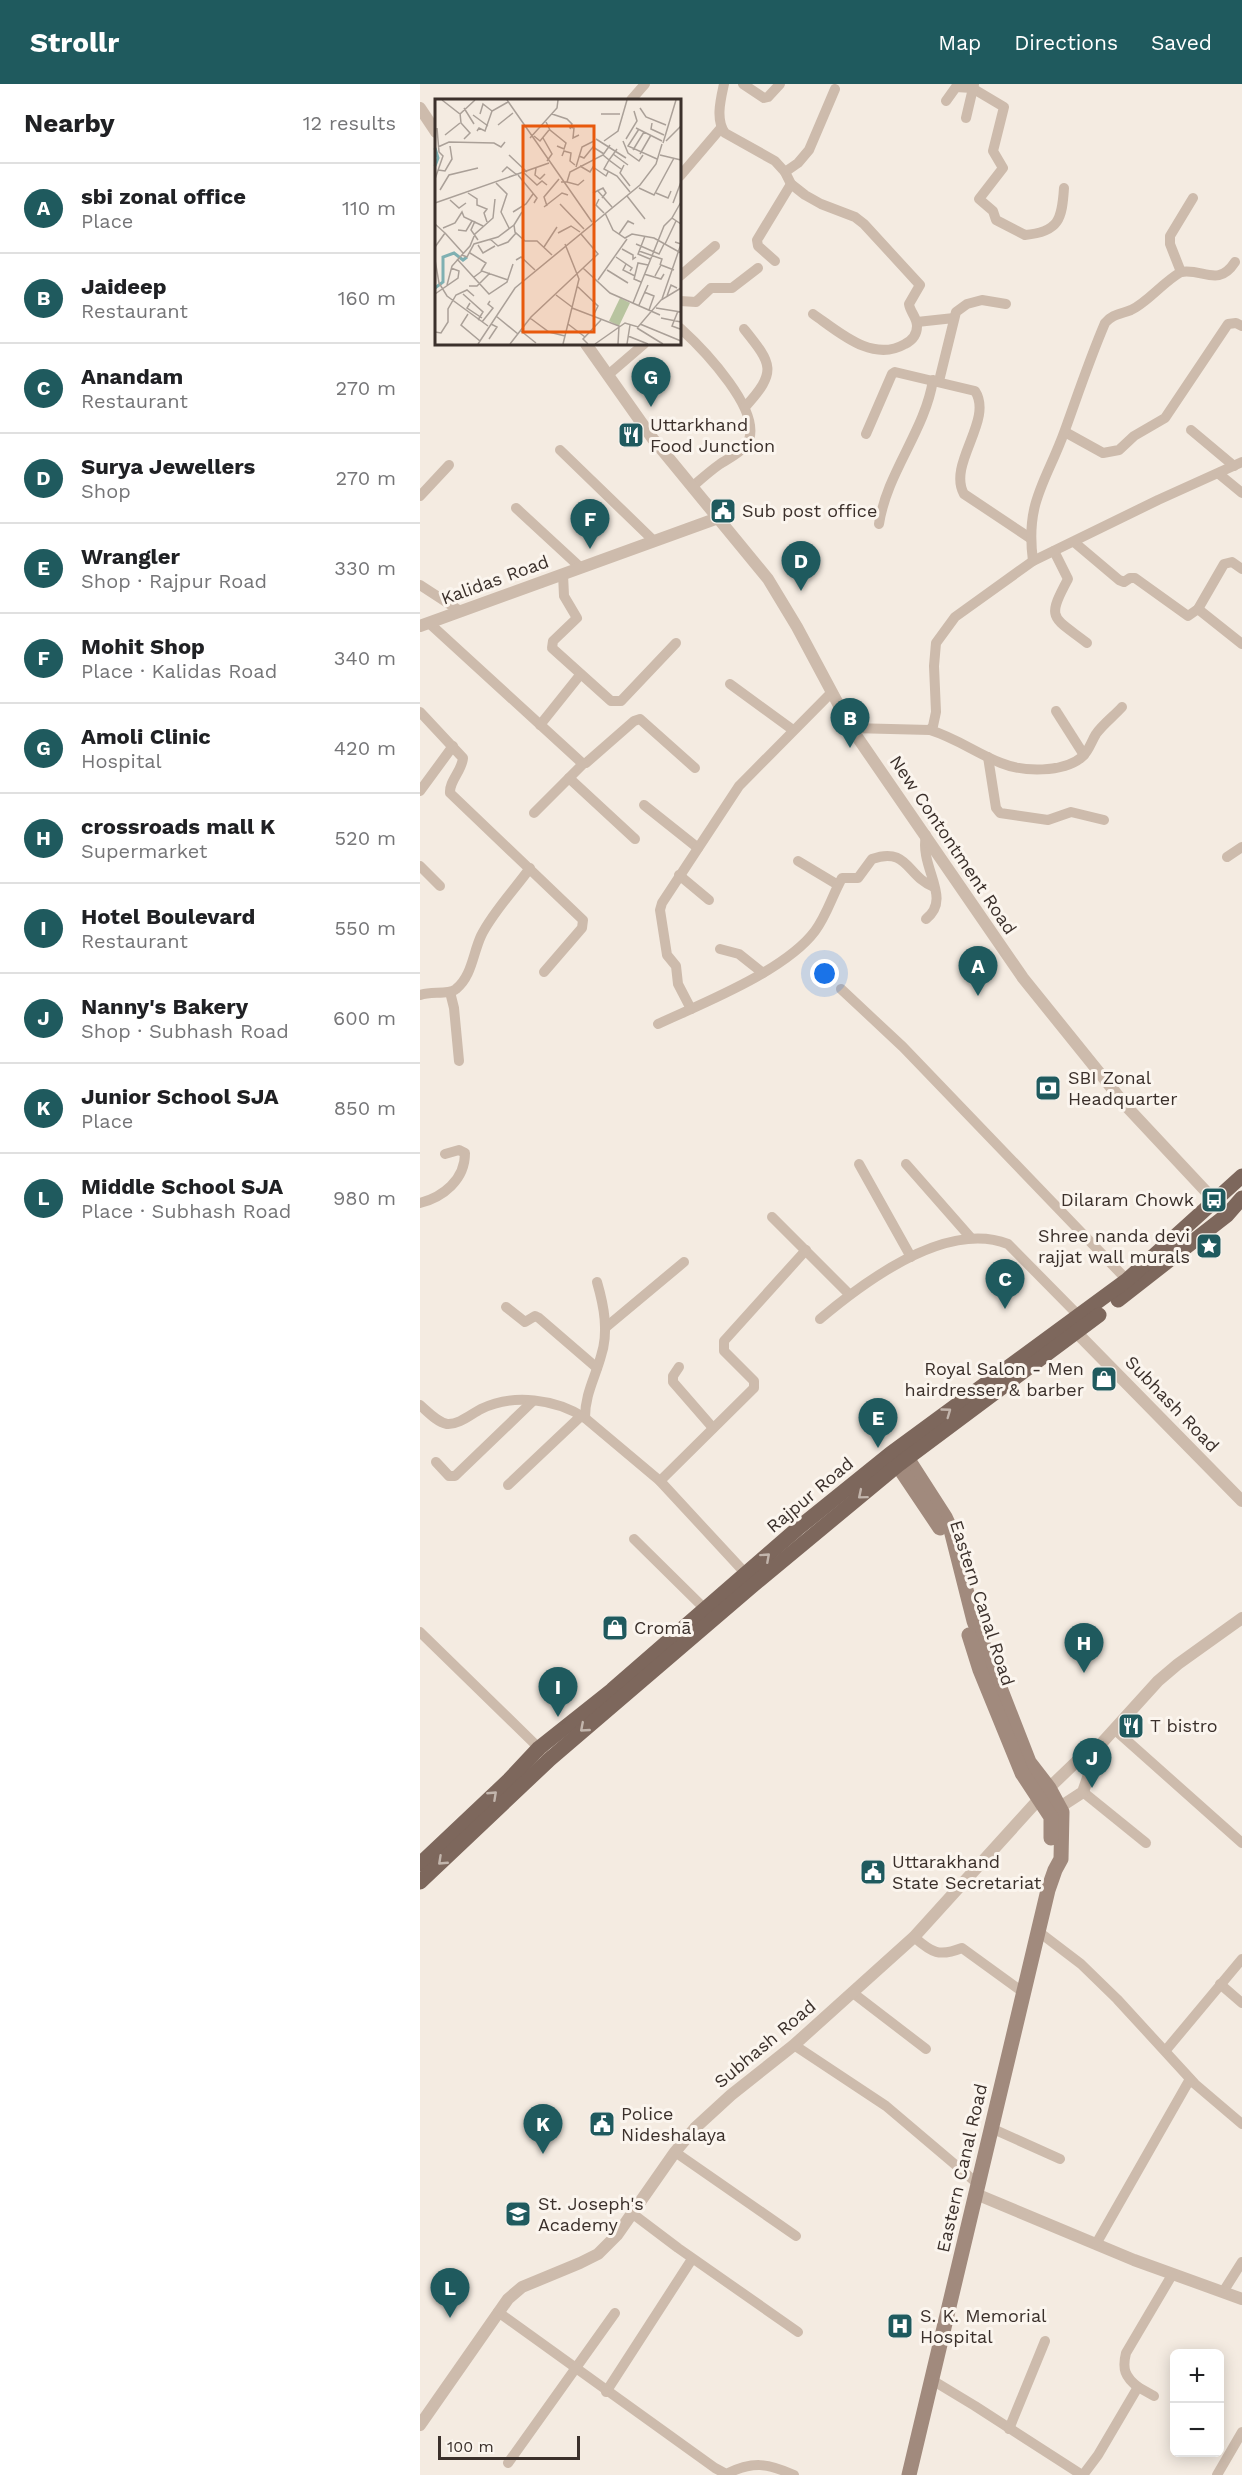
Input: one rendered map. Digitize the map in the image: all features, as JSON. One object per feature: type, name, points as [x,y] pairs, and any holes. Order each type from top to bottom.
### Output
[{"type":"main road","name":"Rajpur Road","points":[[420,1864],[509,1780],[752,1586],[899,1456],[1127,1280],[1242,1176]]},
{"type":"main road","points":[[1215,1200],[1211,1213],[1215,1217],[1232,1208]]},
{"type":"main road","name":"Rajpur Road","points":[[420,1882],[544,1753],[612,1690],[747,1575],[797,1529],[1077,1333],[1232,1208]]},
{"type":"main road","name":"Eastern Canal Road","points":[[899,1456],[945,1517],[951,1530],[974,1621],[1029,1762],[1049,1800],[1061,1859],[1054,1870],[909,2475]]},
{"type":"street","points":[[632,99],[645,84]]},
{"type":"street","points":[[724,84],[721,128],[732,137],[775,161],[785,172],[791,184],[812,200],[855,217],[873,232],[918,282],[918,291],[910,300],[909,306],[917,322],[916,334],[912,341],[894,349],[879,350],[859,346],[813,314]]},
{"type":"street","points":[[743,84],[764,98],[768,97],[780,84]]},
{"type":"street","points":[[966,118],[973,86]]},
{"type":"street","points":[[946,101],[956,87],[973,86],[1002,104],[1005,109],[993,151],[1003,168],[979,199],[993,211],[996,220],[1025,235],[1048,230],[1054,226],[1061,214],[1064,188]]},
{"type":"street","points":[[785,172],[798,163],[809,150],[835,90]]},
{"type":"street","points":[[420,108],[435,130]]},
{"type":"street","points":[[681,175],[721,128]]},
{"type":"street","points":[[775,261],[758,246],[757,240],[791,184]]},
{"type":"street","points":[[1181,272],[1170,244],[1170,236],[1193,198]]},
{"type":"street","points":[[681,275],[715,246]]},
{"type":"street","points":[[1033,561],[1030,538],[1034,501],[1065,432],[1083,376],[1107,320],[1133,309],[1155,289],[1181,272],[1216,276],[1230,270],[1235,262]]},
{"type":"street","points":[[681,301],[696,302],[711,288],[732,288],[758,268]]},
{"type":"street","points":[[879,524],[887,490],[936,381],[954,318],[961,307],[973,302],[991,300],[1006,304]]},
{"type":"street","points":[[917,322],[954,318]]},
{"type":"street","points":[[1065,432],[1103,453],[1119,450],[1134,436],[1165,418],[1228,324],[1236,323],[1242,326]]},
{"type":"street","points":[[681,329],[700,348],[745,407],[750,431],[745,447],[692,487]]},
{"type":"street","points":[[744,329],[766,357],[768,364],[763,385],[745,407]]},
{"type":"street","name":"New Contontment Road","points":[[587,345],[653,439],[768,579],[797,627],[851,728],[1023,978],[1128,1107],[1215,1200]]},
{"type":"street","points":[[608,375],[643,345]]},
{"type":"street","points":[[866,434],[893,373],[972,389],[978,394],[979,408],[973,435],[960,473],[959,481],[964,494],[1030,538]]},
{"type":"street","points":[[930,730],[936,712],[934,659],[936,643],[955,617],[1033,561],[1238,464],[1191,430]]},
{"type":"street","points":[[561,450],[653,540]]},
{"type":"street","points":[[420,496],[449,465]]},
{"type":"street","points":[[1219,474],[1242,493]]},
{"type":"street","points":[[516,508],[581,568]]},
{"type":"street","name":"Kalidas Road","points":[[424,625],[718,518]]},
{"type":"street","points":[[1074,542],[1121,582],[1135,578],[1185,615],[1192,616],[1198,609],[1224,564],[1232,562],[1242,569]]},
{"type":"street","points":[[1054,551],[1068,579],[1054,606],[1054,612],[1060,622],[1087,643]]},
{"type":"street","points":[[563,574],[564,596],[577,616],[576,620],[554,641],[552,648],[611,701],[618,702],[676,643]]},
{"type":"street","points":[[420,585],[460,611]]},
{"type":"street","points":[[1198,609],[1242,644]]},
{"type":"street","points":[[424,625],[583,764]]},
{"type":"street","points":[[540,725],[580,675]]},
{"type":"street","points":[[729,684],[793,730]]},
{"type":"street","points":[[691,1009],[678,984],[676,966],[667,955],[660,910],[666,895],[739,786],[831,693]]},
{"type":"street","points":[[851,728],[930,730],[961,742],[988,757],[1014,766],[1047,769],[1072,763],[1084,756],[1099,730],[1122,707]]},
{"type":"street","points":[[1056,711],[1084,756]]},
{"type":"street","points":[[420,712],[461,755],[464,762],[450,788],[450,793],[530,868],[583,922],[582,928],[544,972]]},
{"type":"street","points":[[534,813],[583,764],[634,721],[640,719],[696,768]]},
{"type":"street","points":[[420,791],[453,746]]},
{"type":"street","points":[[988,757],[996,808],[1000,813],[1047,820],[1071,812],[1104,820]]},
{"type":"street","points":[[569,778],[635,839]]},
{"type":"street","points":[[644,805],[698,848]]},
{"type":"street","points":[[926,835],[924,856],[937,905],[926,919]]},
{"type":"street","points":[[1227,857],[1242,848]]},
{"type":"street","points":[[798,861],[841,881],[856,879],[872,859],[893,856],[907,863],[924,882],[934,887]]},
{"type":"street","points":[[420,866],[440,886]]},
{"type":"street","points":[[420,994],[431,991],[450,992],[460,985],[473,963],[484,931],[530,868]]},
{"type":"street","points":[[679,875],[709,900]]},
{"type":"street","points":[[658,1024],[763,973],[792,953],[811,936],[826,913],[841,881]]},
{"type":"street","points":[[720,949],[739,954],[763,973]]},
{"type":"street","points":[[841,989],[903,1047],[1127,1280]]},
{"type":"street","points":[[450,992],[454,1008],[459,1061]]},
{"type":"street","points":[[420,1203],[441,1196],[458,1177],[464,1164],[465,1153],[459,1150],[445,1154]]},
{"type":"street","points":[[859,1164],[911,1257]]},
{"type":"street","points":[[906,1164],[971,1239]]},
{"type":"street","points":[[1198,1217],[1202,1202],[1201,1186]]},
{"type":"street","points":[[772,1217],[849,1294]]},
{"type":"street","points":[[820,1319],[849,1294],[881,1272],[911,1257],[941,1246],[971,1239],[998,1240],[1008,1244],[1080,1317]]},
{"type":"street","points":[[660,1481],[756,1385],[724,1351],[724,1341],[806,1250]]},
{"type":"street","points":[[605,1328],[684,1262]]},
{"type":"street","points":[[508,1485],[583,1417],[586,1394],[604,1346],[603,1302],[597,1282]]},
{"type":"street","points":[[506,1306],[525,1322],[535,1316],[539,1318],[597,1368]]},
{"type":"street","name":"Subhash Road","points":[[1077,1333],[1242,1501]]},
{"type":"street","points":[[679,1367],[673,1376],[673,1382],[713,1428]]},
{"type":"street","points":[[420,1405],[437,1420],[452,1424],[498,1403],[514,1400],[561,1406],[583,1417],[660,1481],[747,1575]]},
{"type":"street","points":[[436,1462],[449,1476],[458,1475],[533,1401]]},
{"type":"street","points":[[634,1539],[706,1610]]},
{"type":"street","name":"Subhash Road","points":[[420,2425],[508,2299],[522,2287],[598,2254],[617,2235],[675,2152],[696,2128],[731,2095],[794,2045],[914,1937],[1049,1800],[1076,1762],[1100,1745],[1158,1681],[1242,1618]]},
{"type":"street","points":[[420,1633],[544,1753]]},
{"type":"street","points":[[1114,1729],[1242,1843]]},
{"type":"street","name":"Subhash Road","points":[[1049,1800],[1083,1792],[1100,1745]]},
{"type":"street","points":[[1083,1792],[1146,1844]]},
{"type":"street","points":[[1039,1932],[1081,1964],[1118,1999],[1190,2079],[1242,2124]]},
{"type":"street","points":[[914,1937],[930,1952],[950,1953],[962,1947],[1024,1993]]},
{"type":"street","points":[[1166,2050],[1242,1959]]},
{"type":"street","points":[[1220,1984],[1242,2003]]},
{"type":"street","points":[[853,1993],[926,2049]]},
{"type":"street","points":[[794,2045],[886,2106],[977,2189],[1096,2244],[1172,2275],[1242,2299]]},
{"type":"street","points":[[1096,2244],[1190,2079]]},
{"type":"street","points":[[991,2128],[1060,2159]]},
{"type":"street","points":[[675,2152],[796,2236]]},
{"type":"street","points":[[633,2214],[692,2259],[798,2332]]},
{"type":"street","points":[[606,2392],[692,2259]]},
{"type":"street","points":[[1222,2292],[1242,2262]]},
{"type":"street","points":[[1154,2396],[1129,2380],[1124,2373],[1123,2364],[1126,2353],[1172,2275]]},
{"type":"street","points":[[498,2312],[715,2469],[725,2474],[742,2466],[760,2464],[794,2475]]},
{"type":"street","points":[[508,2463],[615,2313]]},
{"type":"street","points":[[1009,2429],[1045,2341]]},
{"type":"street","points":[[932,2380],[1082,2475],[1098,2455],[1138,2387]]},
{"type":"street","points":[[1217,2475],[1242,2432]]},
{"type":"place","name":"Amoli Clinic","points":[[651,407]]},
{"type":"place","name":"Uttarkhand Food Junction","points":[[631,435]]},
{"type":"place","name":"Sub post office","points":[[723,511]]},
{"type":"place","name":"Mohit Shop","points":[[590,549]]},
{"type":"place","name":"Surya Jewellers","points":[[801,591]]},
{"type":"place","name":"Jaideep","points":[[850,748]]},
{"type":"place","name":"sbi zonal office","points":[[978,996]]},
{"type":"place","name":"SBI Zonal Headquarter","points":[[1048,1088]]},
{"type":"place","name":"Dilaram Chowk","points":[[1214,1200]]},
{"type":"place","name":"Shree nanda devi rajjat wall murals","points":[[1209,1246]]},
{"type":"place","name":"Anandam","points":[[1005,1309]]},
{"type":"place","name":"Royal Salon - Men hairdresser & barber","points":[[1104,1379]]},
{"type":"place","name":"Wrangler","points":[[878,1448]]},
{"type":"place","name":"Cromā","points":[[615,1628]]},
{"type":"place","name":"crossroads mall K","points":[[1084,1673]]},
{"type":"place","name":"Hotel Boulevard","points":[[558,1717]]},
{"type":"place","name":"T bistro","points":[[1131,1726]]},
{"type":"place","name":"Nanny's Bakery","points":[[1092,1788]]},
{"type":"place","name":"Uttarakhand State Secretariat","points":[[873,1872]]},
{"type":"place","name":"Police Nideshalaya","points":[[602,2124]]},
{"type":"place","name":"Junior School SJA","points":[[543,2154]]},
{"type":"place","name":"St. Joseph's Academy","points":[[518,2214]]},
{"type":"place","name":"Middle School SJA","points":[[450,2318]]},
{"type":"place","name":"S. K. Memorial Hospital","points":[[900,2326]]}]
